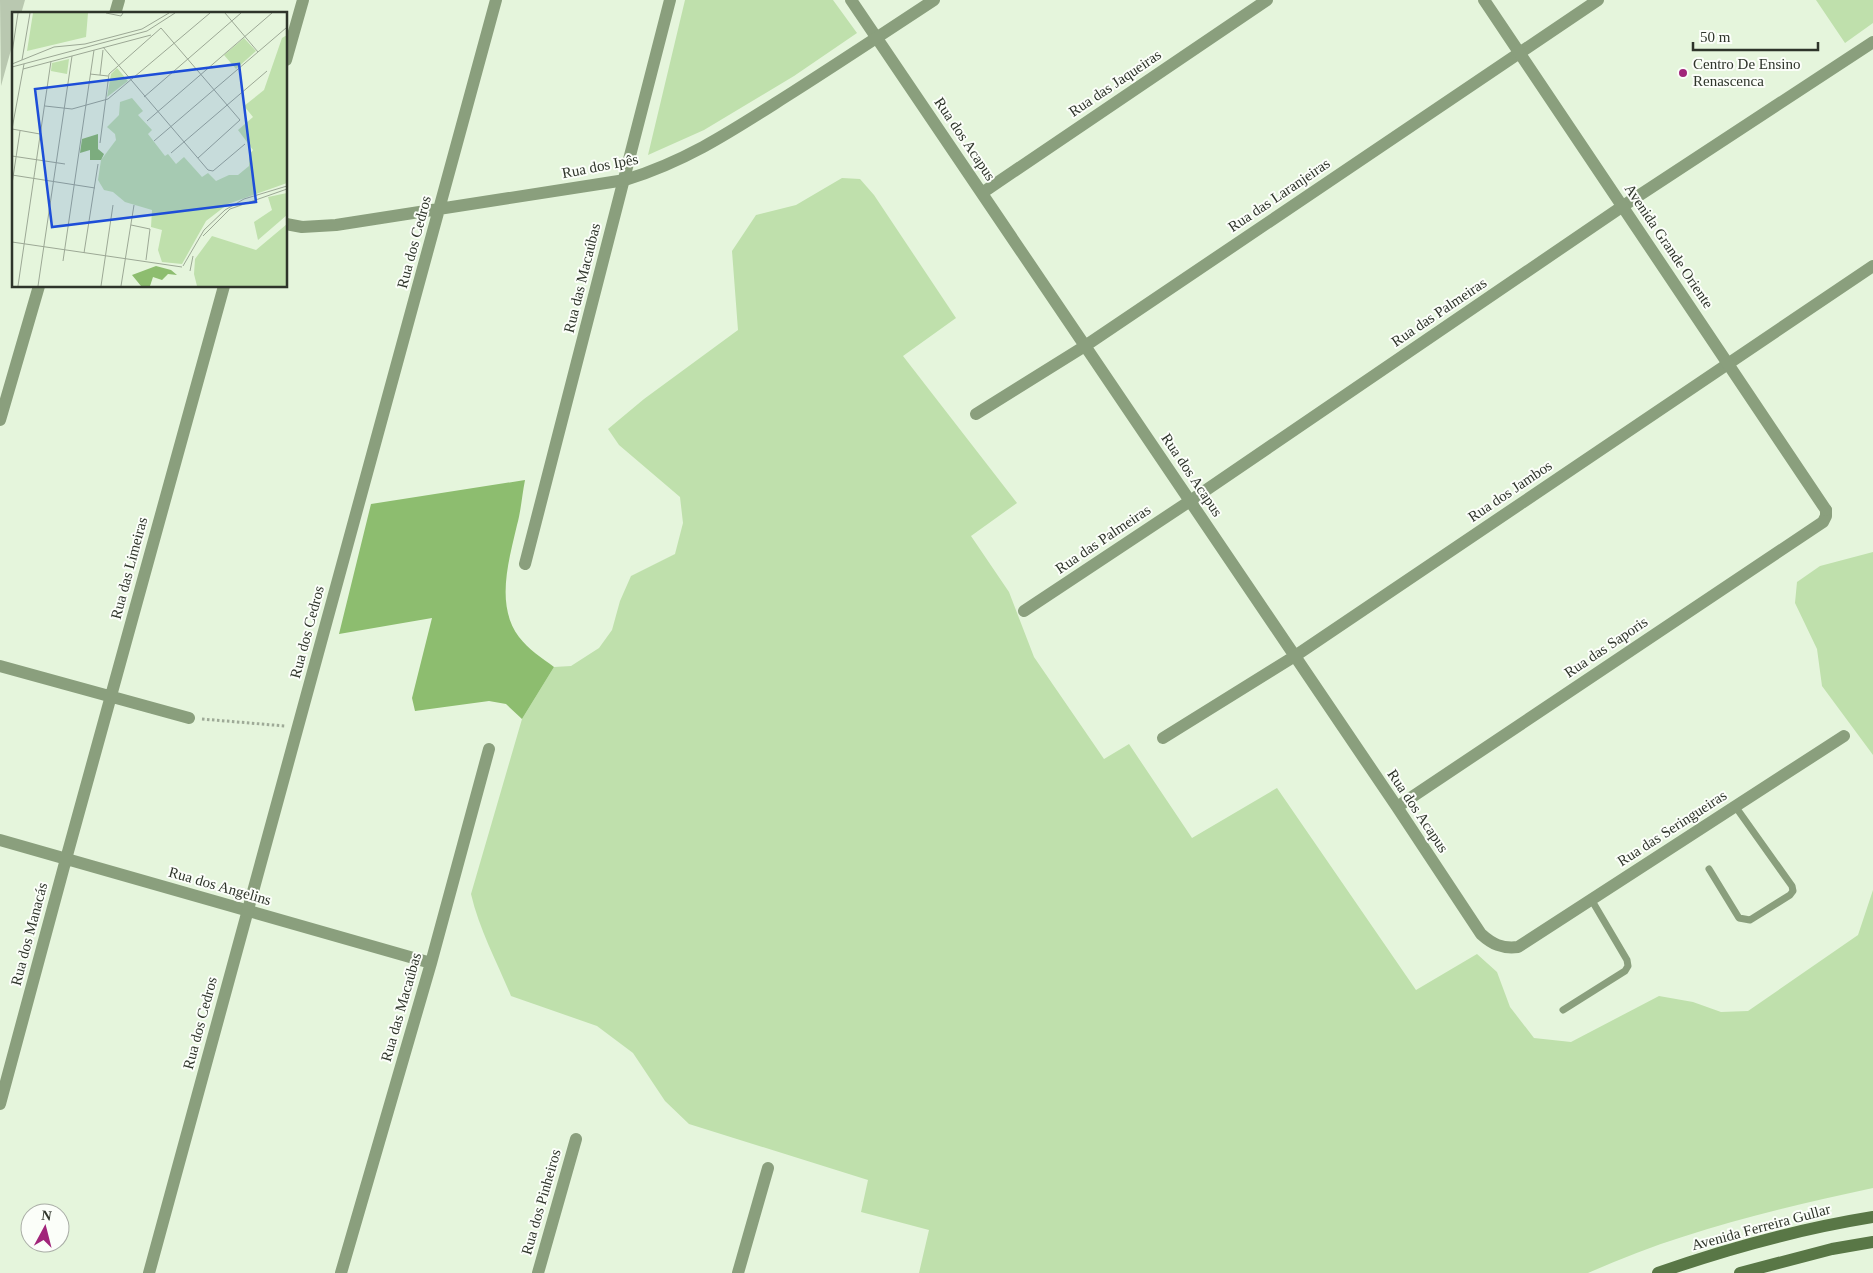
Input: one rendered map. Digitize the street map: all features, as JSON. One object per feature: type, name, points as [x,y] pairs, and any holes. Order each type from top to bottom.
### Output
[{"type":"main road","name":"Avenida Ferreira Gullar","points":[[1658,1273],[1713,1254],[1774,1237],[1873,1216]]},
{"type":"main road","points":[[1740,1273],[1832,1249],[1873,1242]]},
{"type":"street","points":[[288,52],[302,0]]},
{"type":"street","name":"Rua dos Cedros","points":[[149,1273],[496,0]]},
{"type":"street","name":"Rua das Macaúbas","points":[[525,564],[670,0]]},
{"type":"street","name":"Rua dos Acapus","points":[[851,0],[1397,807],[1480,934],[1497,946],[1518,947]]},
{"type":"street","name":"Rua dos Ipês","points":[[288,224],[317,227],[439,210],[624,180],[654,171],[681,160],[722,138],[934,0]]},
{"type":"street","name":"Rua das Jaqueiras","points":[[982,193],[1267,0]]},
{"type":"street","name":"Avenida Grande Oriente","points":[[1484,0],[1826,510]]},
{"type":"street","name":"Rua das Laranjeiras","points":[[976,414],[1085,346],[1598,0]]},
{"type":"street","name":"Rua das Palmeiras","points":[[1024,611],[1190,501],[1623,206],[1873,42]]},
{"type":"street","name":"Rua dos Jambos","points":[[1163,738],[1295,656],[1873,266]]},
{"type":"street","points":[[0,420],[38,288]]},
{"type":"street","name":"Rua das Limeiras","points":[[66,859],[223,288]]},
{"type":"street","name":"Rua das Saporis","points":[[1397,807],[1823,522],[1826,510]]},
{"type":"street","points":[[0,666],[110,698],[189,718]]},
{"type":"street","name":"Rua das Seringueiras","points":[[1518,947],[1844,736]]},
{"type":"street","name":"Rua das Macaúbas","points":[[341,1273],[431,963],[489,750]]},
{"type":"street","name":"Rua dos Angelins","points":[[0,840],[431,963]]},
{"type":"street","name":"Rua dos Manacás","points":[[0,1104],[66,859]]},
{"type":"street","name":"Rua dos Pinheiros","points":[[538,1273],[576,1139]]},
{"type":"street","points":[[738,1273],[768,1168]]},
{"type":"lane","points":[[1710,870],[1740,918],[1744,920],[1750,920],[1790,895],[1793,891],[1792,886],[1735,806]]},
{"type":"lane","points":[[1563,1010],[1625,971],[1628,966],[1627,960],[1591,899]]},
{"type":"path","points":[[189,718],[298,728]]},
{"type":"green space","points":[[685,0],[833,0],[857,33],[794,76],[704,130],[648,155]]},
{"type":"green space","points":[[1816,0],[1873,0],[1873,23],[1845,43]]},
{"type":"green space","points":[[842,178],[860,179],[874,195],[956,318],[903,356],[1017,503],[971,536],[1009,592],[1034,657],[1104,759],[1129,744],[1192,838],[1277,788],[1416,990],[1477,954],[1497,972],[1510,1007],[1534,1038],[1571,1042],[1659,996],[1693,1002],[1721,1012],[1748,1011],[1858,935],[1873,890],[1873,1188],[1800,1204],[1728,1223],[1657,1245],[1588,1273],[919,1273],[929,1230],[861,1212],[868,1180],[689,1124],[665,1101],[633,1053],[597,1026],[511,996],[483,933],[471,894],[522,719],[554,667],[571,666],[599,648],[612,630],[620,601],[631,576],[675,554],[683,523],[680,497],[619,445],[608,429],[644,399],[738,330],[732,251],[756,215],[796,205]]},
{"type":"green space","points":[[525,480],[520,514],[508,567],[506,582],[507,611],[519,637],[535,653],[554,667],[522,719],[506,704],[489,701],[415,711],[412,698],[432,618],[339,634],[371,504]]},
{"type":"green space","points":[[1873,552],[1873,755],[1822,686],[1817,649],[1795,603],[1797,582],[1820,566]]},
{"type":"building","points":[[0,0],[25,0],[22,12],[12,12],[12,46],[1,86]]},
{"type":"place","name":"Centro De Ensino Renascenca","points":[[1683,73]]}]
